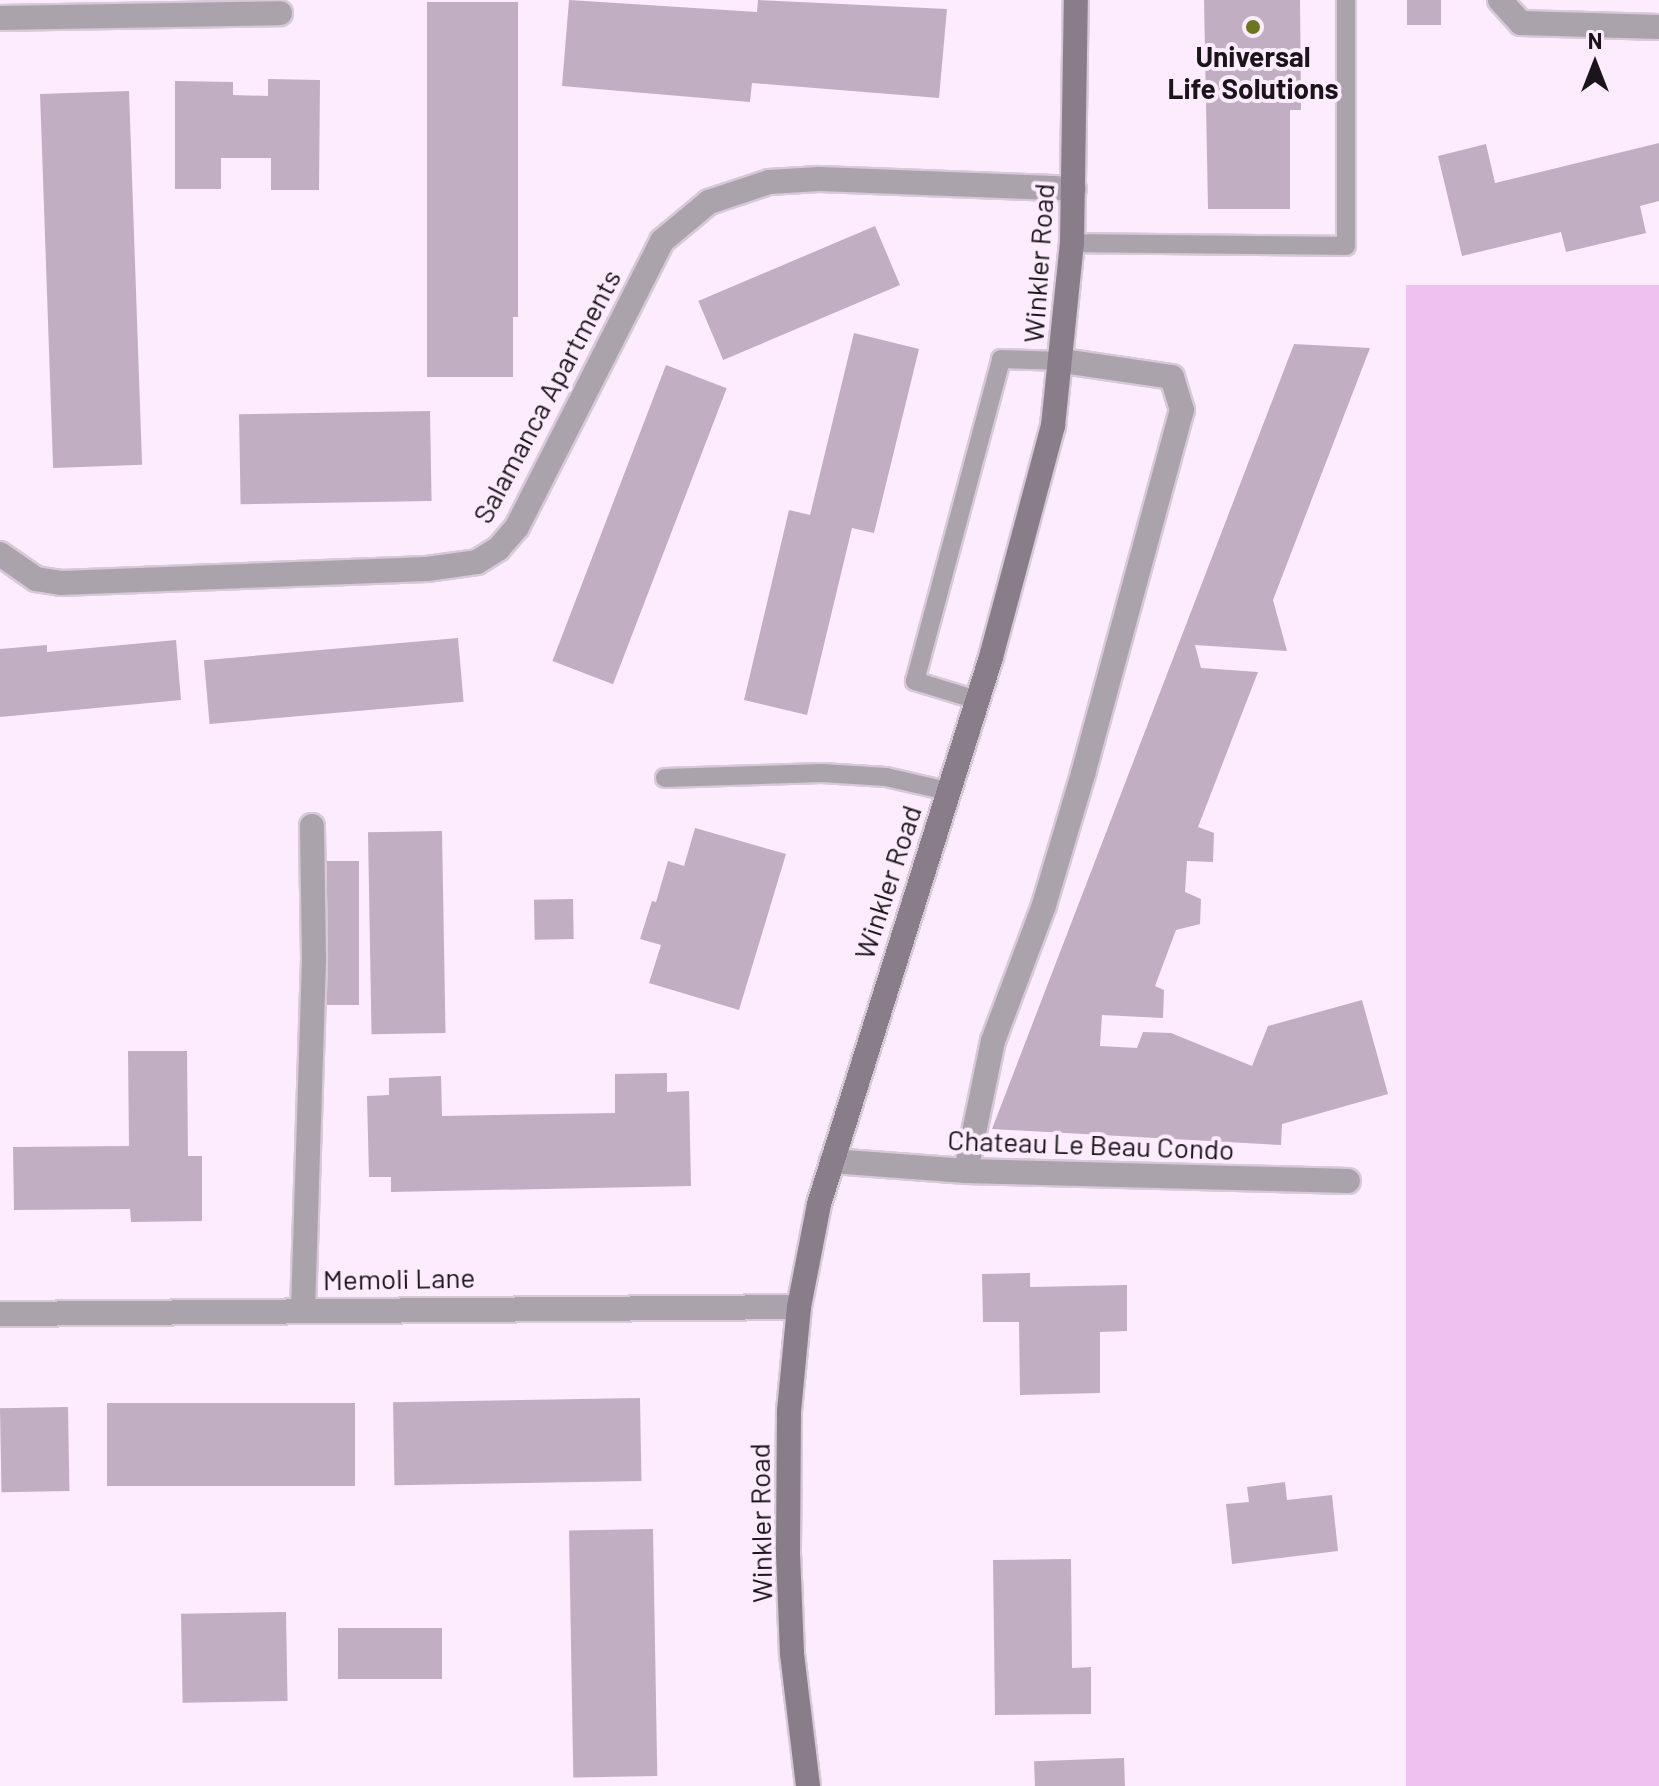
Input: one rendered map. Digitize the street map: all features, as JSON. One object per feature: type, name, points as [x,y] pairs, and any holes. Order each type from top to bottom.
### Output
[{"type":"street","name":"Winkler Road","points":[[808,1786],[792,1653],[788,1553],[789,1411],[799,1307],[832,1161],[1031,522],[1062,361],[1072,243],[1076,0]]},
{"type":"street","points":[[1500,0],[1521,23],[1659,27]]},
{"type":"street","points":[[0,18],[280,13]]},
{"type":"street","name":"Salamanca Apartments","points":[[0,554],[36,579],[61,583],[427,569],[477,562],[498,549],[517,527],[662,241],[709,202],[769,182],[819,179],[1074,189]]},
{"type":"street","points":[[966,1171],[993,1041],[1044,905],[1182,410],[1172,377],[1062,361]]},
{"type":"street","points":[[303,1310],[314,956],[312,826]]},
{"type":"street","name":"Chateau Le Beau Condo","points":[[832,1161],[966,1171],[1348,1181]]},
{"type":"street","name":"Memoli Lane","points":[[0,1314],[799,1307]]},
{"type":"lane","points":[[1072,243],[1346,246],[1346,0]]},
{"type":"lane","points":[[977,700],[915,681],[1001,359],[1062,361]]},
{"type":"lane","points":[[665,778],[822,773],[886,777],[947,791]]},
{"type":"shaded area","points":[[1406,285],[1659,285],[1659,1786],[1406,1786]]},
{"type":"building","points":[[569,0],[757,12],[758,0],[947,9],[939,98],[752,83],[750,102],[562,86]]},
{"type":"building","points":[[1204,0],[1300,0],[1301,110],[1290,110],[1290,209],[1208,209]]},
{"type":"building","points":[[1407,0],[1441,0],[1441,25],[1407,25]]},
{"type":"building","points":[[427,2],[518,2],[518,317],[513,317],[513,377],[427,377]]},
{"type":"building","points":[[268,79],[320,80],[319,190],[271,190],[271,158],[221,158],[221,189],[175,189],[175,81],[233,82],[233,95],[268,96]]},
{"type":"building","points":[[129,91],[142,465],[53,468],[40,94]]},
{"type":"building","points":[[1659,143],[1659,201],[1640,206],[1646,233],[1566,252],[1561,232],[1462,256],[1438,156],[1486,144],[1495,183]]},
{"type":"building","points":[[875,226],[900,285],[723,360],[698,301]]},
{"type":"building","points":[[854,333],[919,349],[874,533],[852,528],[807,715],[744,700],[789,510],[810,515]]},
{"type":"building","points":[[1294,344],[1370,348],[1273,600],[1287,651],[1195,645],[1201,668],[1258,672],[1198,827],[1214,833],[1213,862],[1187,861],[1185,892],[1201,899],[1200,924],[1176,930],[1155,986],[1164,990],[1163,1018],[1102,1015],[1100,1046],[1137,1048],[1143,1032],[1171,1033],[1252,1066],[1268,1026],[1362,1000],[1388,1094],[1282,1124],[1281,1145],[992,1129]]},
{"type":"building","points":[[666,365],[727,388],[613,684],[552,661]]},
{"type":"building","points":[[430,411],[432,501],[241,504],[239,414]]},
{"type":"building","points":[[458,638],[464,702],[210,724],[204,660]]},
{"type":"building","points":[[176,640],[181,700],[0,717],[0,649],[47,645],[47,652]]},
{"type":"building","points":[[695,828],[786,854],[739,1010],[649,983],[661,945],[640,939],[652,901],[656,902],[668,861],[684,866]]},
{"type":"building","points":[[442,831],[446,1033],[372,1034],[368,832]]},
{"type":"building","points":[[325,861],[359,861],[359,1005],[325,1005]]},
{"type":"building","points":[[573,899],[574,939],[535,940],[534,900]]},
{"type":"building","points":[[128,1051],[187,1051],[188,1156],[202,1156],[202,1221],[131,1222],[130,1209],[14,1210],[13,1147],[129,1146]]},
{"type":"building","points":[[667,1073],[667,1092],[689,1091],[691,1186],[391,1192],[391,1177],[369,1177],[367,1096],[389,1095],[389,1078],[441,1076],[442,1116],[615,1113],[615,1074]]},
{"type":"building","points":[[1030,1273],[1030,1287],[1127,1285],[1127,1331],[1100,1332],[1100,1393],[1020,1395],[1019,1322],[983,1322],[982,1274]]},
{"type":"building","points":[[640,1398],[641,1481],[394,1485],[393,1402]]},
{"type":"building","points":[[107,1403],[355,1403],[355,1486],[107,1486]]},
{"type":"building","points":[[68,1407],[69,1491],[1,1492],[0,1408]]},
{"type":"building","points":[[1285,1482],[1287,1500],[1332,1495],[1338,1551],[1232,1564],[1226,1504],[1249,1502],[1247,1487]]},
{"type":"building","points":[[653,1529],[657,1776],[573,1777],[569,1530]]},
{"type":"building","points":[[1071,1559],[1072,1668],[1091,1667],[1091,1714],[995,1715],[993,1560]]},
{"type":"building","points":[[286,1612],[288,1701],[183,1703],[181,1614]]},
{"type":"building","points":[[338,1628],[442,1628],[442,1679],[338,1679]]},
{"type":"building","points":[[1124,1758],[1125,1786],[1035,1786],[1034,1761]]},
{"type":"place","name":"Universal Life Solutions","points":[[1253,27]]}]
